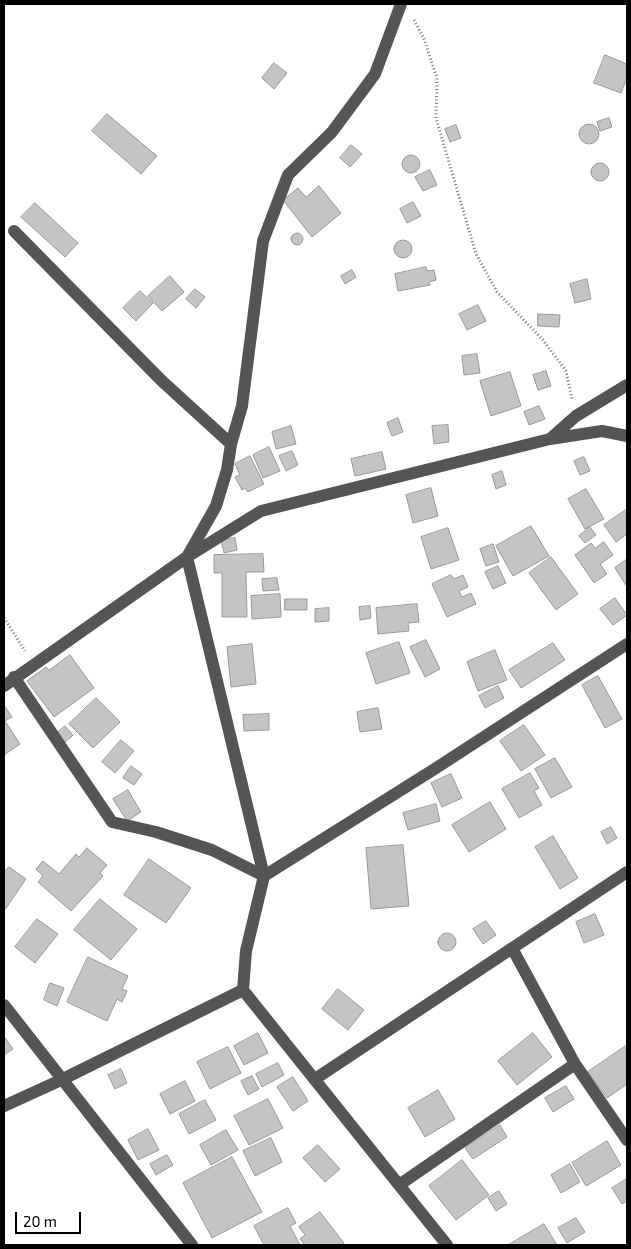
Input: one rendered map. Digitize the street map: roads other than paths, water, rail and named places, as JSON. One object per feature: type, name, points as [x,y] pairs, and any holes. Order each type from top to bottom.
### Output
[{"type":"street","points":[[406,8],[375,74],[332,132],[288,175],[263,241],[242,406],[231,444],[227,470],[216,506],[187,557],[264,876],[246,951],[243,990],[447,1245]]},
{"type":"street","points":[[14,231],[162,381],[231,444]]},
{"type":"street","points":[[550,439],[576,416],[627,385]]},
{"type":"street","points":[[4,686],[31,665],[187,557],[261,511],[550,439],[602,431],[627,436]]},
{"type":"street","points":[[264,876],[433,770],[627,644]]},
{"type":"street","points":[[14,677],[112,822],[156,832],[212,850],[264,876]]},
{"type":"street","points":[[314,1079],[627,872]]},
{"type":"street","points":[[512,948],[575,1064],[627,1140]]},
{"type":"street","points":[[4,1106],[243,990]]},
{"type":"street","points":[[4,1005],[192,1245]]},
{"type":"street","points":[[399,1185],[575,1064]]}]
